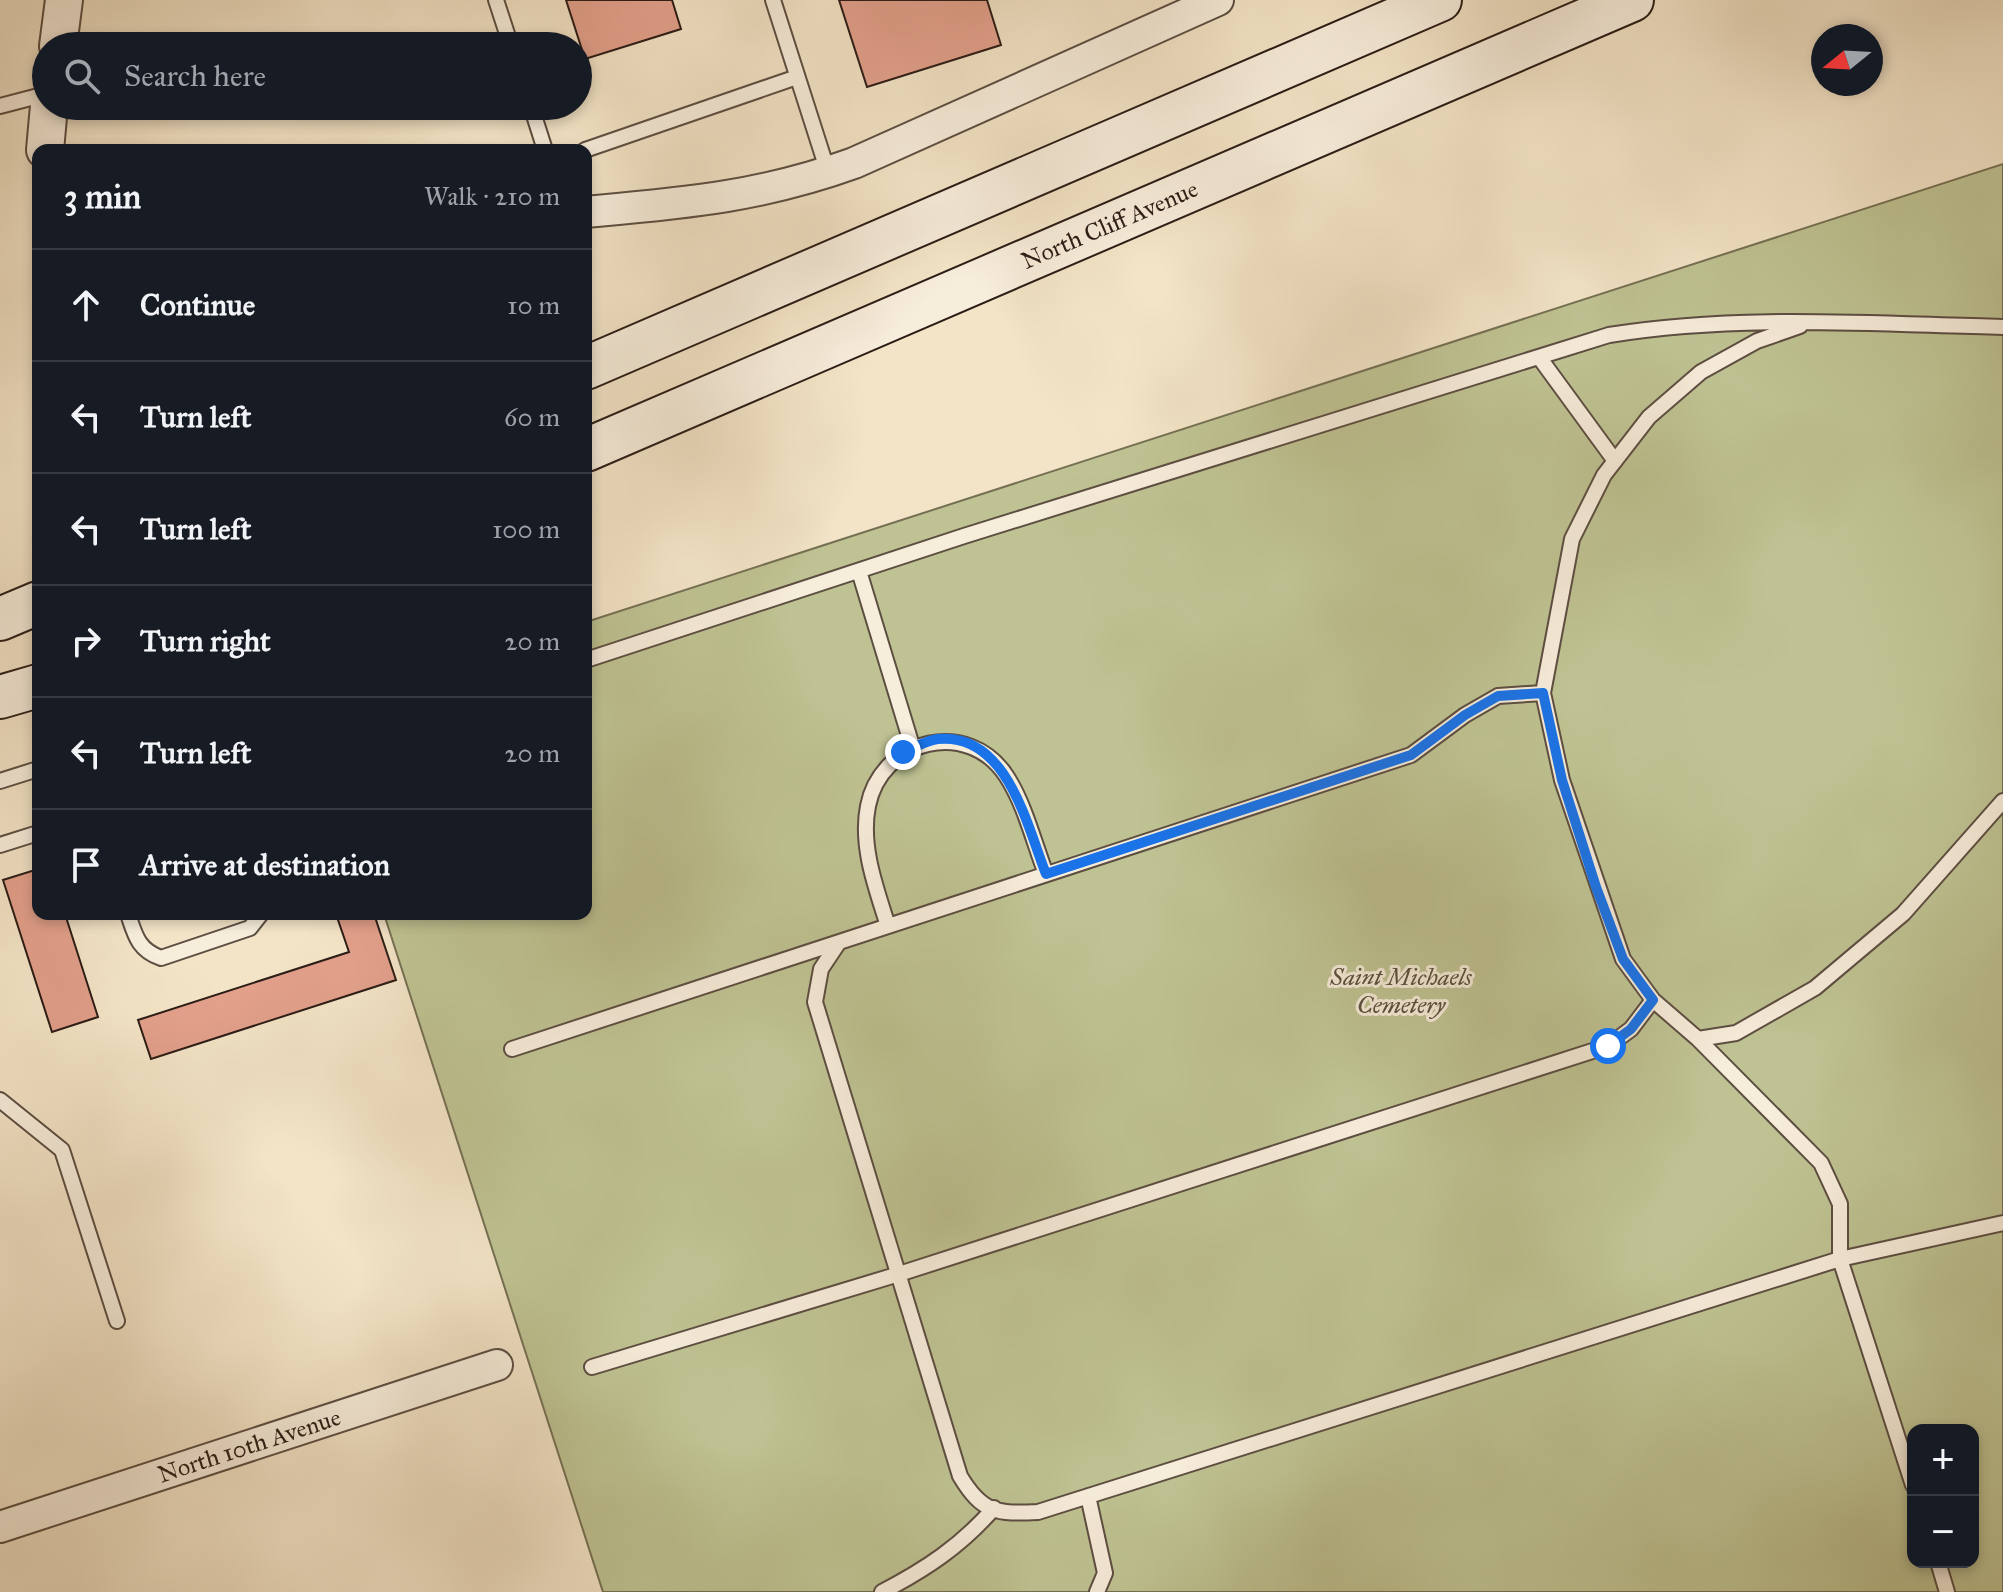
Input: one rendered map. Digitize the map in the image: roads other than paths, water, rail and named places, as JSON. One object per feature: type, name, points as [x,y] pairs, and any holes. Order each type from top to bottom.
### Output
[{"type":"main road","points":[[592,365],[1440,0]]},
{"type":"main road","name":"North Cliff Avenue","points":[[592,447],[1632,0]]},
{"type":"main road","points":[[0,619],[32,606]]},
{"type":"main road","points":[[0,697],[32,688]]},
{"type":"street","points":[[60,32],[64,0]]},
{"type":"street","points":[[592,211],[749,195],[828,172],[1218,0]]},
{"type":"street","points":[[46,144],[48,120]]},
{"type":"street","name":"North 10th Avenue","points":[[0,1527],[497,1365]]},
{"type":"lane","points":[[496,0],[506,32]]},
{"type":"lane","points":[[773,0],[828,172]]},
{"type":"lane","points":[[592,148],[797,77]]},
{"type":"lane","points":[[0,106],[32,98]]},
{"type":"lane","points":[[535,120],[543,144]]},
{"type":"lane","points":[[592,658],[1609,335],[1669,326],[1738,321],[2003,327]]},
{"type":"lane","points":[[1808,323],[1757,341],[1701,372],[1649,417],[1604,475],[1572,539],[1543,693],[1562,780],[1623,959],[1653,1000],[1698,1039],[1821,1163],[1840,1204],[1840,1259],[1907,1466]]},
{"type":"lane","points":[[1539,357],[1615,461]]},
{"type":"lane","points":[[859,571],[913,749]]},
{"type":"lane","points":[[512,1049],[1411,755],[1465,715],[1498,696],[1543,693]]},
{"type":"lane","points":[[888,926],[865,843],[868,805],[879,777],[903,752],[937,739],[961,741],[989,756],[1007,777],[1046,874]]},
{"type":"lane","points":[[0,781],[32,771]]},
{"type":"lane","points":[[1698,1039],[1736,1033],[1815,988],[1903,914],[2003,801]]},
{"type":"lane","points":[[0,845],[32,835]]},
{"type":"lane","points":[[130,920],[137,941],[147,953],[161,958],[250,928],[256,920]]},
{"type":"lane","points":[[839,942],[821,969],[815,1002],[960,1476],[975,1501],[1007,1513],[1038,1512],[1840,1259],[2003,1223]]},
{"type":"lane","points":[[592,1367],[899,1274],[1608,1046],[1631,1029],[1653,1000]]},
{"type":"lane","points":[[0,1100],[62,1150],[117,1321]]},
{"type":"lane","points":[[1088,1496],[1105,1573],[1097,1592]]},
{"type":"lane","points":[[882,1592],[927,1569],[966,1540],[994,1508]]},
{"type":"lane","points":[[1940,1568],[1947,1592]]},
{"type":"park label","name":"Saint Michaels Cemetery","points":[[1401,991]]}]
